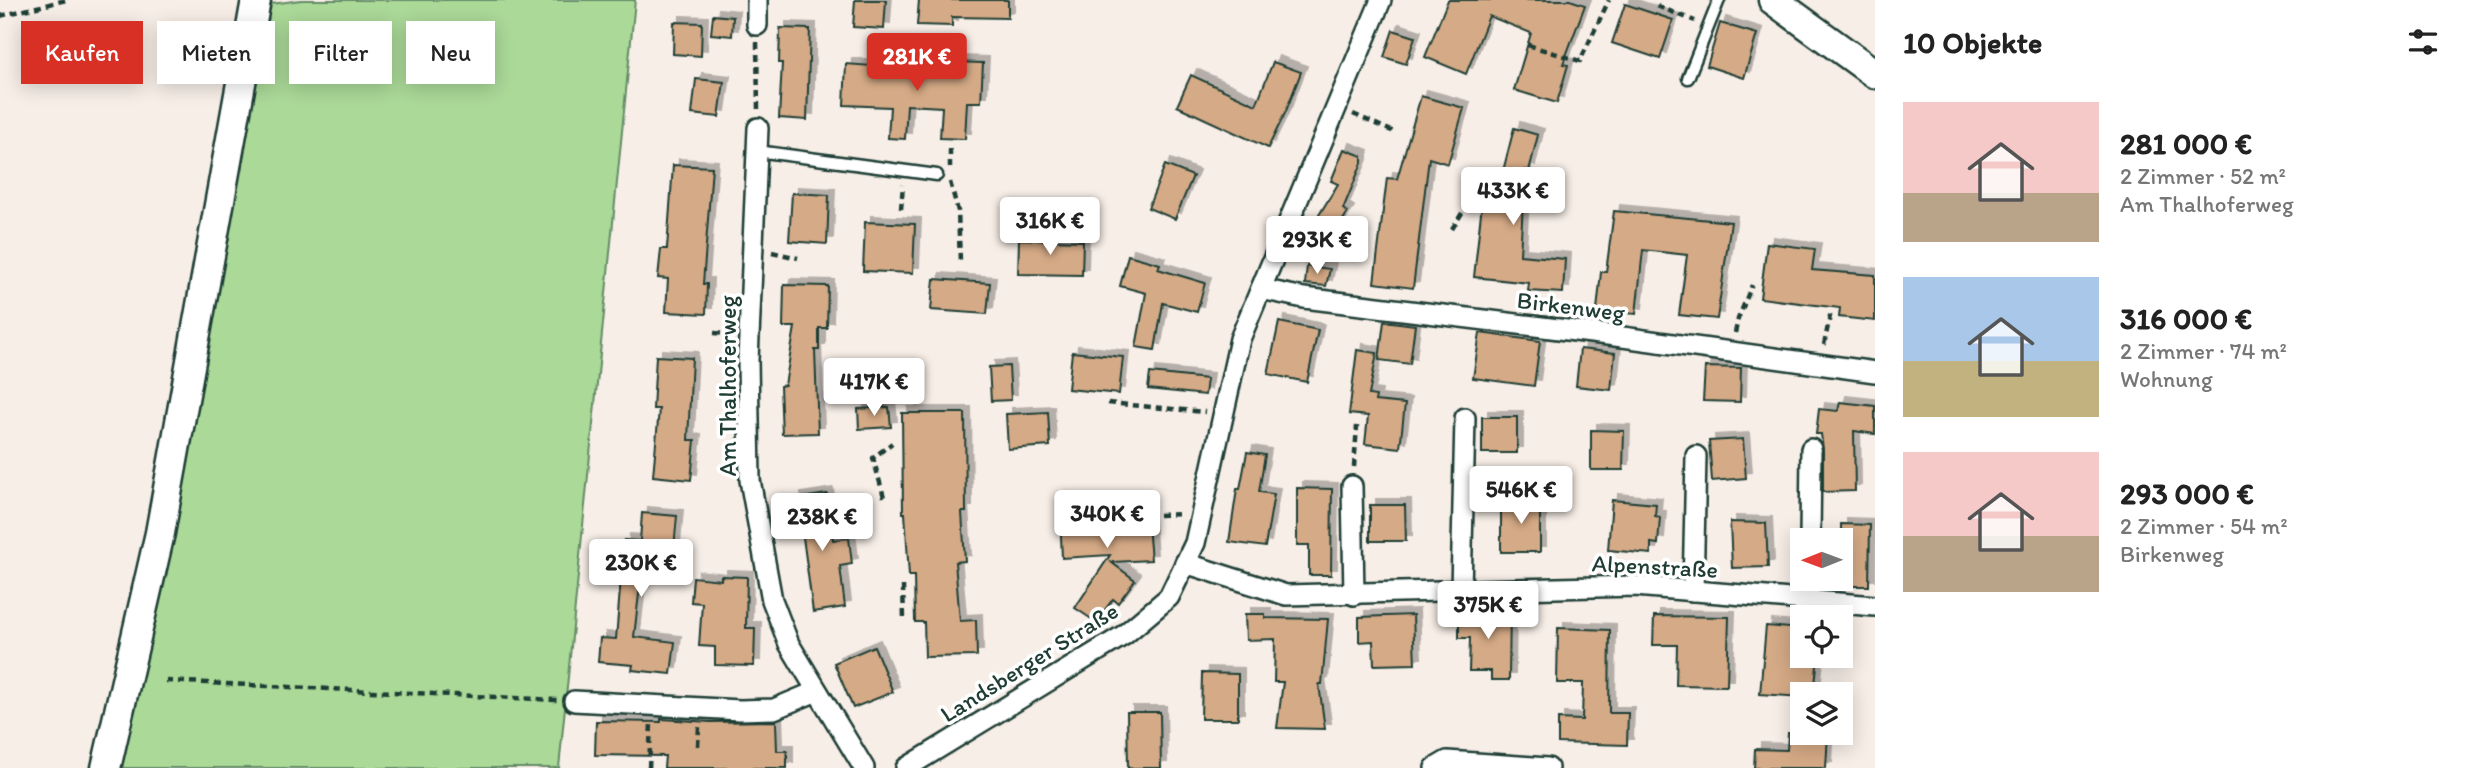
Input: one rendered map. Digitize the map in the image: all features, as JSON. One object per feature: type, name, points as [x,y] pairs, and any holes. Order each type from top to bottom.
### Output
[{"type":"main road","points":[[106,768],[160,533],[256,0]]},
{"type":"main road","points":[[1773,0],[1875,74]]},
{"type":"street","points":[[757,0],[757,24]]},
{"type":"street","name":"Landsberger Straße","points":[[906,768],[1124,635],[1169,597],[1195,543],[1240,339],[1381,0]]},
{"type":"street","name":"Am Thalhoferweg","points":[[758,128],[748,360],[750,480],[772,600],[789,644],[864,768]]},
{"type":"street","name":"Birkenweg","points":[[1261,289],[1304,298],[1875,372]]},
{"type":"street","points":[[1461,591],[1465,418]]},
{"type":"street","points":[[1810,528],[1811,449]]},
{"type":"street","points":[[1693,591],[1696,456]]},
{"type":"street","points":[[1352,486],[1354,594]]},
{"type":"street","name":"Alpenstraße","points":[[1185,564],[1286,595],[1635,586],[1875,606]]},
{"type":"street","points":[[1809,592],[1809,601]]},
{"type":"street","points":[[574,701],[740,710],[774,709],[817,691]]},
{"type":"street","points":[[1435,768],[1447,761],[1548,768]]},
{"type":"lane","points":[[1688,78],[1720,0]]},
{"type":"lane","points":[[757,151],[937,175]]},
{"type":"path","points":[[0,16],[65,0]]},
{"type":"path","points":[[1528,45],[1580,61],[1609,0]]},
{"type":"path","points":[[1657,6],[1709,26]]},
{"type":"path","points":[[757,24],[758,128]]},
{"type":"path","points":[[1337,107],[1394,132]]},
{"type":"path","points":[[901,209],[905,171]]},
{"type":"path","points":[[950,180],[958,211],[960,261]]},
{"type":"path","points":[[1452,229],[1467,205]]},
{"type":"path","points":[[1731,352],[1738,319],[1752,285]]},
{"type":"path","points":[[1821,365],[1831,311]]},
{"type":"path","points":[[1108,403],[1223,413]]},
{"type":"path","points":[[1352,486],[1357,426]]},
{"type":"path","points":[[884,497],[873,458],[892,443]]},
{"type":"path","points":[[903,586],[904,619]]},
{"type":"path","points":[[166,681],[574,701]]},
{"type":"path","points":[[649,768],[652,705]]},
{"type":"green space","points":[[301,0],[635,0],[559,768],[115,768],[249,84],[275,84],[275,21],[261,21],[264,5]]},
{"type":"building","points":[[855,0],[886,0],[884,29],[853,27]]},
{"type":"building","points":[[919,0],[1008,0],[1008,18],[952,17],[952,26],[917,25]]},
{"type":"building","points":[[1448,0],[1570,0],[1585,5],[1563,64],[1568,65],[1557,103],[1514,90],[1531,33],[1489,16],[1466,74],[1425,57]]},
{"type":"building","points":[[1625,4],[1673,20],[1660,59],[1612,43]]},
{"type":"building","points":[[713,15],[733,17],[732,36],[711,34]]},
{"type":"building","points":[[674,22],[702,23],[701,56],[673,54]]},
{"type":"building","points":[[1720,23],[1757,34],[1744,78],[1707,66]]},
{"type":"building","points":[[780,28],[810,29],[807,120],[779,118],[782,63],[779,63]]},
{"type":"building","points":[[1393,30],[1415,37],[1406,64],[1384,57]]},
{"type":"building","points":[[953,62],[983,63],[981,102],[967,102],[965,139],[940,138],[942,107],[907,105],[905,139],[888,138],[890,107],[844,105],[846,64],[953,72]]},
{"type":"building","points":[[1273,62],[1301,72],[1268,148],[1177,106],[1191,75],[1256,105]]},
{"type":"building","points":[[696,79],[724,82],[719,117],[692,114]]},
{"type":"building","points":[[1421,96],[1464,108],[1448,164],[1429,158],[1413,288],[1374,283],[1387,178],[1397,179]]},
{"type":"building","points":[[1514,128],[1538,135],[1529,171],[1525,170],[1520,255],[1565,259],[1563,293],[1528,291],[1529,283],[1474,277],[1484,185],[1499,187]]},
{"type":"building","points":[[1344,149],[1362,156],[1362,163],[1343,209],[1348,212],[1319,258],[1300,246],[1338,184],[1331,181]]},
{"type":"building","points":[[673,165],[712,167],[703,284],[707,284],[706,314],[666,312],[668,279],[658,278],[661,249],[667,249]]},
{"type":"building","points":[[1165,165],[1193,176],[1175,219],[1148,208]]},
{"type":"building","points":[[792,193],[829,195],[827,244],[789,241]]},
{"type":"building","points":[[1614,211],[1731,222],[1717,319],[1679,315],[1687,255],[1643,250],[1636,314],[1597,310],[1601,272],[1606,272]]},
{"type":"building","points":[[865,222],[915,224],[913,273],[863,271]]},
{"type":"building","points":[[1019,239],[1083,241],[1082,275],[1018,274]]},
{"type":"building","points":[[1767,243],[1815,249],[1812,270],[1875,275],[1875,321],[1839,317],[1840,308],[1760,298]]},
{"type":"building","points":[[1128,255],[1160,264],[1158,269],[1205,283],[1197,312],[1163,303],[1155,350],[1136,347],[1146,293],[1120,286]]},
{"type":"building","points":[[1307,266],[1330,269],[1326,286],[1305,284]]},
{"type":"building","points":[[934,279],[990,283],[987,314],[931,310]]},
{"type":"building","points":[[784,285],[828,286],[827,328],[819,328],[819,350],[815,350],[818,433],[782,434],[780,386],[785,385],[795,327],[783,327]]},
{"type":"building","points":[[1384,321],[1415,325],[1410,364],[1379,360]]},
{"type":"building","points":[[1279,322],[1318,330],[1307,382],[1268,374]]},
{"type":"building","points":[[1480,333],[1540,341],[1534,386],[1473,378]]},
{"type":"building","points":[[1580,349],[1615,353],[1611,390],[1576,386]]},
{"type":"building","points":[[1357,350],[1377,353],[1369,395],[1376,396],[1375,401],[1405,404],[1400,448],[1365,444],[1368,416],[1349,414]]},
{"type":"building","points":[[1072,352],[1123,357],[1119,394],[1068,389]]},
{"type":"building","points":[[656,356],[692,358],[688,440],[695,440],[691,480],[653,476],[659,409],[653,409]]},
{"type":"building","points":[[1009,366],[1011,400],[991,401],[989,367]]},
{"type":"building","points":[[1705,367],[1741,368],[1740,402],[1703,401]]},
{"type":"building","points":[[1150,373],[1207,379],[1205,395],[1148,389]]},
{"type":"building","points":[[1840,402],[1875,406],[1875,434],[1854,431],[1855,491],[1823,492],[1823,449],[1821,434],[1816,434],[1819,409],[1838,411]]},
{"type":"building","points":[[889,407],[891,427],[859,429],[858,409]]},
{"type":"building","points":[[1048,412],[1050,446],[1008,449],[1006,414]]},
{"type":"building","points":[[902,413],[965,413],[966,512],[962,512],[965,561],[955,562],[960,621],[976,620],[977,656],[925,657],[924,622],[915,622],[914,576],[909,576],[903,513]]},
{"type":"building","points":[[1482,417],[1517,417],[1517,453],[1482,453]]},
{"type":"building","points":[[1591,430],[1624,431],[1623,470],[1591,470]]},
{"type":"building","points":[[1743,439],[1746,478],[1712,481],[1709,441]]},
{"type":"building","points":[[1247,452],[1265,455],[1259,492],[1274,494],[1265,547],[1229,542],[1237,489],[1240,489]]},
{"type":"building","points":[[1297,488],[1332,489],[1331,575],[1309,575],[1309,545],[1297,545]]},
{"type":"building","points":[[827,494],[833,540],[849,538],[852,564],[840,566],[845,607],[813,612],[795,499]]},
{"type":"building","points":[[1540,500],[1540,552],[1501,552],[1501,501]]},
{"type":"building","points":[[1612,500],[1656,504],[1655,516],[1660,517],[1658,544],[1651,543],[1651,554],[1608,550]]},
{"type":"building","points":[[1146,501],[1151,560],[1111,562],[1135,580],[1118,603],[1113,599],[1096,622],[1075,608],[1110,555],[1062,558],[1060,515],[1111,511],[1110,504]]},
{"type":"building","points":[[1370,505],[1405,505],[1406,541],[1370,541]]},
{"type":"building","points":[[642,513],[677,516],[673,559],[650,557],[648,586],[640,585],[634,637],[675,642],[671,674],[632,670],[633,665],[598,662],[600,638],[616,639],[624,540],[640,541]]},
{"type":"building","points":[[1730,522],[1766,523],[1768,567],[1732,568]]},
{"type":"building","points":[[1841,524],[1870,525],[1869,586],[1853,586],[1853,528],[1841,528]]},
{"type":"building","points":[[721,576],[747,577],[746,628],[755,628],[754,666],[715,665],[715,647],[699,646],[702,603],[691,602],[693,577],[721,580]]},
{"type":"building","points":[[1459,610],[1510,610],[1509,680],[1491,680],[1491,671],[1469,671],[1470,638],[1459,638]]},
{"type":"building","points":[[1245,614],[1265,614],[1265,618],[1328,619],[1322,684],[1319,684],[1325,729],[1277,728],[1283,682],[1274,682],[1275,639],[1246,640]]},
{"type":"building","points":[[1413,615],[1415,664],[1374,665],[1373,641],[1359,642],[1359,617]]},
{"type":"building","points":[[1654,616],[1729,617],[1727,686],[1676,685],[1677,645],[1653,645]]},
{"type":"building","points":[[1766,626],[1790,628],[1790,668],[1817,668],[1815,682],[1790,682],[1790,696],[1760,694]]},
{"type":"building","points":[[1558,628],[1610,630],[1609,713],[1628,713],[1627,745],[1558,743],[1558,719],[1582,720],[1583,683],[1557,683]]},
{"type":"building","points":[[874,646],[893,692],[853,708],[834,663]]},
{"type":"building","points":[[1202,673],[1238,674],[1238,719],[1201,719]]},
{"type":"building","points":[[1127,712],[1160,712],[1161,768],[1128,768]]},
{"type":"building","points":[[661,719],[711,722],[776,721],[777,751],[787,751],[787,768],[664,768],[665,756],[595,755],[596,721],[661,722]]},
{"type":"building","points":[[1788,733],[1790,745],[1827,745],[1826,768],[1754,768],[1755,749],[1787,750]]}]
